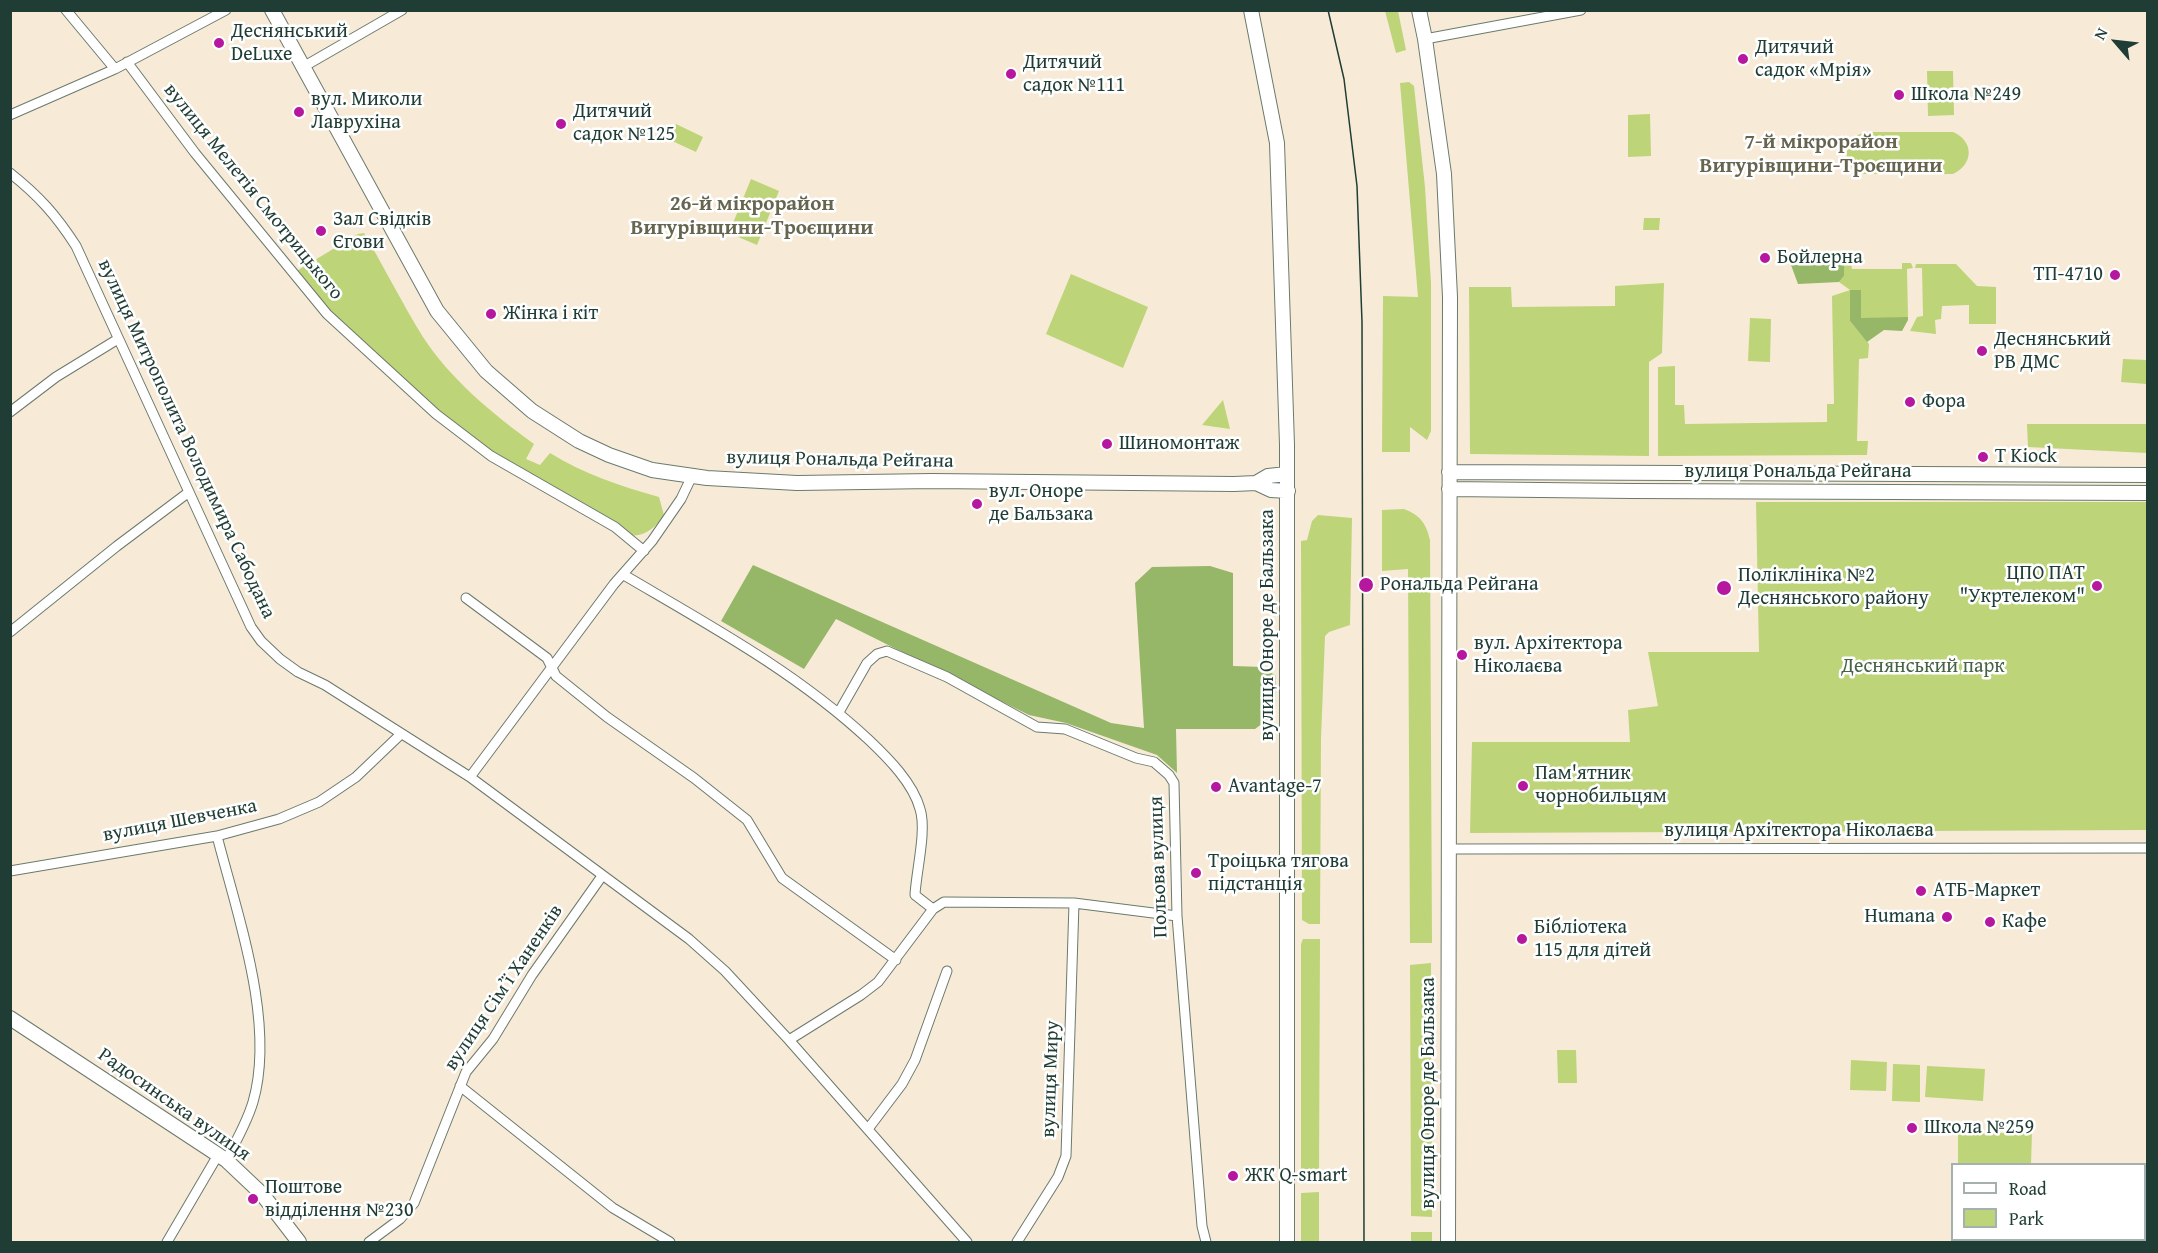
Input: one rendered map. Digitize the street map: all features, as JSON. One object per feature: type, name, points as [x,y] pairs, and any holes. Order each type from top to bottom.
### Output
[{"type":"main road","name":"вулиця Рональда Рейгана","points":[[272,10],[432,303],[486,371],[532,411],[579,441],[609,455],[652,470],[692,476],[797,483],[932,481],[1119,484],[1256,483],[1271,490],[1288,491]]},
{"type":"main road","name":"вулиця Оноре де Бальзака","points":[[1251,10],[1277,143],[1288,491],[1287,1242]]},
{"type":"main road","name":"вулиця Оноре де Бальзака","points":[[1419,10],[1425,39],[1444,185],[1450,297],[1449,1242]]},
{"type":"main road","name":"вулиця Рональда Рейгана","points":[[1449,472],[2148,475]]},
{"type":"main road","name":"вулиця Рональда Рейгана","points":[[1256,483],[1268,476],[1287,474]]},
{"type":"main road","name":"вулиця Рональда Рейгана","points":[[1449,489],[2148,493]]},
{"type":"main road","name":"Радосинська вулиця","points":[[10,1018],[222,1158],[262,1194],[299,1242]]},
{"type":"street","points":[[66,10],[115,69]]},
{"type":"street","points":[[10,115],[115,69],[226,10]]},
{"type":"street","points":[[303,67],[402,10]]},
{"type":"street","points":[[1425,39],[1581,10]]},
{"type":"street","name":"вулиця Мелетія Смотрицького","points":[[128,62],[195,153],[327,314],[436,414],[491,456],[615,527],[644,551]]},
{"type":"street","name":"вулиця Митрополита Володимира Сабодана","points":[[10,173],[34,191],[58,217],[76,246],[251,627],[261,641],[298,672],[325,686],[470,777],[689,939],[718,965],[789,1040],[967,1242]]},
{"type":"street","points":[[10,412],[56,377],[118,339]]},
{"type":"street","points":[[470,777],[614,584],[644,551],[681,499],[692,476]]},
{"type":"street","points":[[10,632],[109,552],[189,492]]},
{"type":"street","points":[[624,574],[774,664],[839,712],[893,764],[920,808],[922,821],[915,895],[933,909]]},
{"type":"street","points":[[466,598],[547,658],[556,676],[607,717],[694,778],[747,820],[782,878],[896,960]]},
{"type":"street","name":"Польова вулиця","points":[[839,712],[867,663],[877,654],[887,651],[947,677],[1037,727],[1065,729],[1136,758],[1154,762],[1174,783],[1177,916],[1202,1226],[1206,1242]]},
{"type":"street","name":"вулиця Шевченка","points":[[10,871],[217,836],[279,819],[319,802],[356,777],[401,734]]},
{"type":"street","points":[[167,1242],[222,1158],[236,1143],[253,1102],[259,1068],[259,1028],[251,969],[217,836]]},
{"type":"street","name":"вулиця Архітектора Ніколаєва","points":[[1450,849],[2148,848]]},
{"type":"street","name":"вулиця Сімʼї Ханенків","points":[[369,1242],[400,1219],[414,1203],[466,1072],[493,1039],[532,975],[602,876]]},
{"type":"street","points":[[789,1040],[878,982],[933,909],[944,902],[1074,903],[1177,916]]},
{"type":"street","name":"вулиця Миру","points":[[1017,1242],[1058,1177],[1066,1156],[1074,903]]},
{"type":"street","points":[[868,1130],[902,1084],[915,1060],[947,971]]},
{"type":"street","points":[[460,1086],[613,1208],[670,1242]]},
{"type":"green space","points":[[1385,11],[1398,11],[1406,50],[1396,53]]},
{"type":"green space","points":[[1927,71],[1953,71],[1954,115],[1928,116]]},
{"type":"green space","points":[[1409,82],[1414,86],[1425,187],[1431,283],[1431,431],[1427,440],[1410,427],[1410,452],[1382,452],[1383,296],[1418,297],[1400,83]]},
{"type":"green space","points":[[1650,114],[1651,156],[1628,157],[1628,115]]},
{"type":"green space","points":[[676,124],[703,137],[696,152],[668,139]]},
{"type":"green space","points":[[1867,132],[1953,132],[1965,141],[1969,153],[1968,159],[1960,170],[1953,174],[1861,174],[1849,163],[1847,150],[1853,139]]},
{"type":"green space","points":[[751,179],[779,191],[757,245],[729,233]]},
{"type":"green space","points":[[1644,218],[1660,218],[1659,230],[1643,230]]},
{"type":"green space","points":[[364,233],[415,324],[446,368],[503,421],[534,444],[526,459],[540,465],[550,453],[603,479],[659,497],[664,515],[657,524],[640,535],[629,535],[492,454],[437,412],[329,313],[295,272],[358,234]]},
{"type":"green space","points":[[1844,263],[1851,263],[1852,269],[1902,269],[1902,263],[1911,263],[1913,268],[1907,269],[1908,317],[1861,318],[1850,321],[1869,344],[1868,358],[1859,359],[1857,441],[1868,441],[1867,455],[1658,456],[1658,367],[1675,366],[1675,405],[1684,405],[1685,424],[1827,422],[1827,404],[1834,404],[1832,296],[1850,290],[1839,282],[1844,276]]},
{"type":"green space","points":[[1844,263],[1844,276],[1839,282],[1798,284],[1791,265]]},
{"type":"green space","points":[[1916,264],[1956,264],[1977,286],[1996,287],[1996,324],[1969,324],[1969,305],[1942,306],[1941,319],[1935,320],[1936,334],[1910,331],[1917,317],[1923,316],[1922,268],[1915,268]]},
{"type":"green space","points":[[1071,274],[1148,307],[1123,368],[1046,334]]},
{"type":"green space","points":[[1664,283],[1662,353],[1649,362],[1649,456],[1470,454],[1469,287],[1511,287],[1512,307],[1615,306],[1615,286]]},
{"type":"green space","points":[[1850,290],[1861,290],[1861,318],[1908,317],[1902,331],[1884,330],[1867,342],[1850,321]]},
{"type":"green space","points":[[1750,318],[1771,319],[1770,362],[1748,361]]},
{"type":"green space","points":[[2123,359],[2147,360],[2146,384],[2121,382]]},
{"type":"green space","points":[[1223,400],[1230,429],[1202,425]]},
{"type":"green space","points":[[2027,424],[2147,424],[2147,453],[2028,447]]},
{"type":"green space","name":"Деснянський парк","points":[[1756,502],[2147,502],[2147,830],[1470,833],[1472,742],[1630,742],[1628,710],[1658,706],[1648,652],[1759,652]]},
{"type":"green space","points":[[1404,509],[1422,520],[1430,540],[1432,943],[1410,943],[1408,569],[1382,571],[1382,510]]},
{"type":"green space","points":[[1318,515],[1352,518],[1350,625],[1329,632],[1325,636],[1321,739],[1320,924],[1309,924],[1302,920],[1301,541],[1307,540],[1312,521]]},
{"type":"green space","points":[[753,565],[1111,723],[1144,728],[1135,583],[1152,567],[1210,566],[1233,573],[1233,666],[1263,667],[1276,676],[1275,714],[1255,729],[1176,729],[1177,773],[1157,755],[1066,723],[1029,715],[836,619],[804,669],[721,621]]},
{"type":"green space","points":[[1303,939],[1320,939],[1319,1179],[1305,1179],[1301,1176],[1301,944]]},
{"type":"green space","points":[[1431,963],[1432,1217],[1411,1216],[1410,965]]},
{"type":"green space","points":[[1557,1050],[1576,1050],[1577,1083],[1558,1083]]},
{"type":"green space","points":[[1851,1060],[1887,1062],[1886,1091],[1850,1090]]},
{"type":"green space","points":[[1893,1064],[1920,1065],[1920,1102],[1892,1101]]},
{"type":"green space","points":[[1927,1066],[1985,1069],[1983,1101],[1925,1097]]},
{"type":"green space","points":[[1958,1133],[2032,1133],[2031,1163],[1958,1163]]},
{"type":"green space","points":[[1319,1192],[1319,1242],[1301,1242],[1301,1193]]},
{"type":"green space","points":[[1411,1232],[1432,1232],[1432,1242],[1411,1242]]},
{"type":"green space","points":[[1958,1241],[2031,1241],[2031,1242]]},
{"type":"tram line","points":[[1328,10],[1344,79],[1357,186],[1362,322],[1364,1242]]},
{"type":"place","name":"Деснянський DeLuxe","points":[[219,43]]},
{"type":"place","name":"Дитячий садок «Мрія»","points":[[1743,59]]},
{"type":"place","name":"Дитячий садок №111","points":[[1011,74]]},
{"type":"place","name":"Школа №249","points":[[1899,95]]},
{"type":"place","name":"вул. Миколи Лаврухіна","points":[[299,112]]},
{"type":"place","name":"Дитячий садок №125","points":[[561,124]]},
{"type":"place","name":"Зал Свідків Єгови","points":[[321,231]]},
{"type":"place","name":"Бойлерна","points":[[1765,258]]},
{"type":"place","name":"ТП-4710","points":[[2115,275]]},
{"type":"place","name":"Жінка і кіт","points":[[491,314]]},
{"type":"place","name":"Деснянський РВ ДМС","points":[[1982,351]]},
{"type":"place","name":"Фора","points":[[1910,402]]},
{"type":"place","name":"Шиномонтаж","points":[[1107,444]]},
{"type":"place","name":"T Kiock","points":[[1983,457]]},
{"type":"place","name":"вул. Оноре де Бальзака","points":[[977,504]]},
{"type":"place","name":"Рональда Рейгана","points":[[1366,585]]},
{"type":"place","name":"ЦПО ПАТ \"Укртелеком\"","points":[[2097,586]]},
{"type":"place","name":"Поліклініка №2 Деснянського району","points":[[1724,588]]},
{"type":"place","name":"вул. Архітектора Ніколаєва","points":[[1462,655]]},
{"type":"place","name":"Пам'ятник чорнобильцям","points":[[1523,786]]},
{"type":"place","name":"Avantage-7","points":[[1216,787]]},
{"type":"place","name":"Троiцька тягова пiдстанцiя","points":[[1196,873]]},
{"type":"place","name":"АТБ-Маркет","points":[[1921,891]]},
{"type":"place","name":"Humana","points":[[1947,917]]},
{"type":"place","name":"Кафе","points":[[1990,922]]},
{"type":"place","name":"Бібліотека 115 для дітей","points":[[1522,939]]},
{"type":"place","name":"Школа №259","points":[[1912,1128]]},
{"type":"place","name":"ЖК Q-smart","points":[[1233,1176]]},
{"type":"place","name":"Поштове відділення №230","points":[[253,1199]]},
{"type":"district","name":"7-й мікрорайон Вигурівщини-Троєщини","points":[[1821,155]]},
{"type":"district","name":"26-й мікрорайон Вигурівщини-Троєщини","points":[[752,217]]}]
